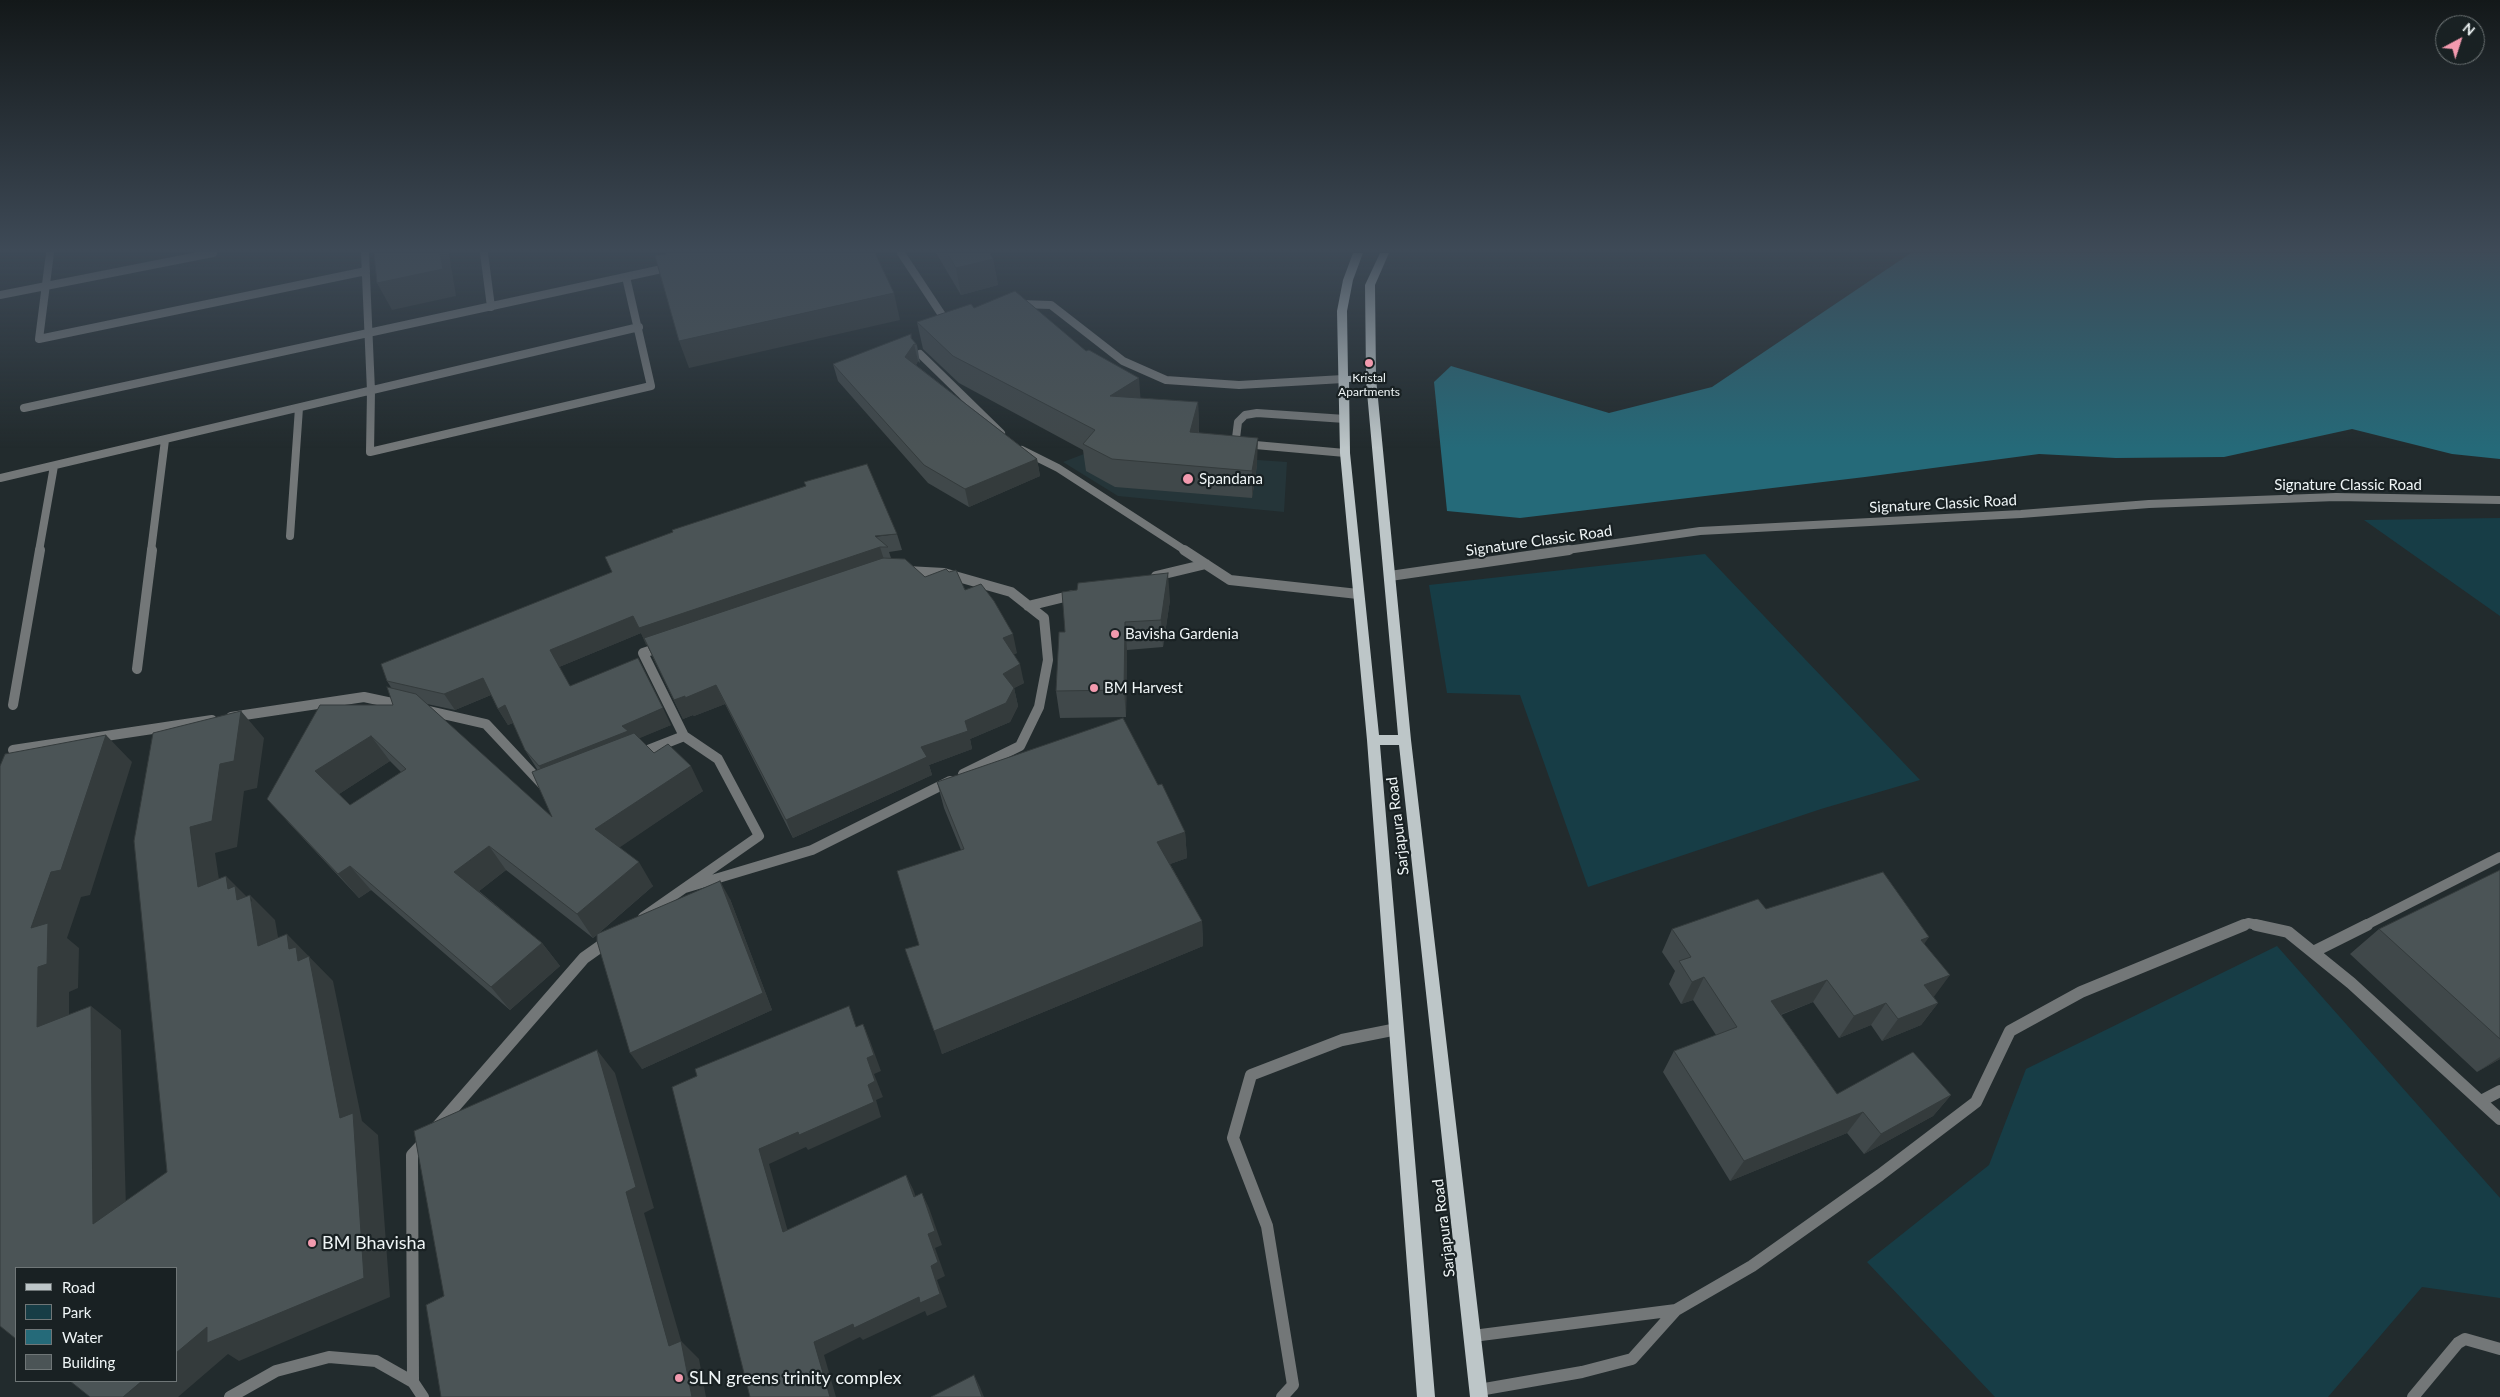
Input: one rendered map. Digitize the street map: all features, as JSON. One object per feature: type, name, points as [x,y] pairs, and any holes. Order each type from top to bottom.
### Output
[{"type":"main road","name":"Sarjapura Road","points":[[1342,318],[1345,453],[1373,740],[1426,1397]]},
{"type":"main road","name":"Sarjapura Road","points":[[1370,318],[1371,378],[1405,740],[1479,1394]]},
{"type":"main road","points":[[1343,379],[1371,378]]},
{"type":"main road","points":[[1373,740],[1405,740]]},
{"type":"street","points":[[42,318],[39,339],[139,318]]},
{"type":"street","points":[[368,318],[371,391],[370,452],[651,386],[637,318]]},
{"type":"street","points":[[24,408],[435,318]]},
{"type":"street","points":[[1069,318],[1123,361],[1166,380],[1239,385],[1343,379]]},
{"type":"street","points":[[0,478],[639,327]]},
{"type":"street","points":[[920,354],[1012,443],[1058,468],[1230,580],[1358,594]]},
{"type":"street","points":[[290,536],[299,408]]},
{"type":"street","points":[[1345,419],[1257,413],[1245,415],[1238,422],[1236,438],[1244,444],[1345,453]]},
{"type":"street","points":[[137,669],[165,440]]},
{"type":"street","points":[[13,704],[54,466]]},
{"type":"street","name":"Signature Classic Road","points":[[1390,576],[1700,531],[2021,514],[2148,504],[2326,497],[2500,500]]},
{"type":"street","points":[[1150,577],[1206,564]]},
{"type":"street","points":[[685,888],[812,850],[1020,746],[1039,706],[1048,660],[1044,618],[1011,592],[944,573],[897,571]]},
{"type":"street","points":[[1028,606],[1084,592]]},
{"type":"street","points":[[630,926],[758,836],[718,759],[684,736],[643,653],[671,644]]},
{"type":"street","points":[[13,750],[364,697],[486,724],[547,790],[556,786]]},
{"type":"street","points":[[629,758],[684,736]]},
{"type":"street","points":[[2313,952],[2500,857]]},
{"type":"street","points":[[1479,1394],[1582,1372],[1632,1359],[1676,1310],[1752,1266],[1880,1175],[1976,1102],[2010,1031],[2081,992],[2248,923],[2288,932],[2350,983],[2500,1119]]},
{"type":"street","points":[[413,1382],[412,1155],[584,958],[615,936]]},
{"type":"street","points":[[1282,1397],[1293,1384],[1267,1226],[1233,1138],[1251,1075],[1342,1040],[1397,1030]]},
{"type":"street","points":[[2481,1102],[2500,1091]]},
{"type":"street","points":[[1473,1336],[1676,1310]]},
{"type":"street","points":[[2413,1397],[2458,1343],[2465,1339],[2500,1350]]},
{"type":"street","points":[[230,1397],[276,1371],[329,1357],[376,1361],[413,1382],[423,1397]]},
{"type":"shaded area","name":"Spandana","points":[[1097,449],[1287,462],[1284,512],[1118,496],[1063,462]]},
{"type":"green space","points":[[2500,518],[2500,616],[2364,520]]},
{"type":"green space","points":[[1705,554],[1920,780],[1821,809],[1588,887],[1520,695],[1447,693],[1429,585]]},
{"type":"green space","points":[[2277,946],[2500,1198],[2500,1298],[2422,1287],[2328,1397],[1995,1397],[1867,1262],[1989,1165],[2026,1069]]},
{"type":"water","points":[[1814,318],[2500,318],[2500,459],[2452,454],[2352,429],[2224,457],[2116,458],[2039,454],[1865,477],[1520,518],[1447,511],[1434,382],[1451,366],[1609,413],[1712,387]]},
{"type":"building","points":[[673,318],[781,318],[679,341]]},
{"type":"building","points":[[928,318],[1047,318],[1086,351],[1089,350],[1139,378],[1110,396],[1198,402],[1190,432],[1258,438],[1252,471],[1112,459],[1083,444],[1095,430],[953,356],[917,322]]},
{"type":"building","points":[[911,334],[911,338],[917,345],[914,344],[905,357],[1037,459],[965,489],[924,465],[833,364]]},
{"type":"building","points":[[867,464],[897,534],[875,536],[888,547],[880,547],[639,628],[633,616],[550,650],[570,686],[638,658],[663,708],[622,726],[628,731],[539,766],[525,750],[505,705],[498,709],[483,678],[444,694],[387,681],[381,664],[612,572],[605,557],[673,532],[672,530],[806,486],[804,482]]},
{"type":"building","points":[[883,558],[905,559],[925,577],[946,569],[949,572],[956,570],[965,590],[981,584],[994,601],[1013,634],[1003,638],[1020,664],[1003,674],[1014,688],[1006,703],[965,721],[968,731],[921,747],[927,757],[786,820],[716,685],[685,698],[685,696],[674,700],[644,638]]},
{"type":"building","points":[[1168,573],[1161,620],[1125,622],[1124,690],[1056,691],[1059,632],[1065,632],[1062,592],[1077,590],[1078,583]]},
{"type":"building","points":[[387,687],[416,694],[552,817],[532,772],[634,733],[654,753],[668,744],[691,766],[595,829],[639,862],[577,914],[489,846],[454,872],[542,943],[491,987],[350,866],[338,874],[267,799],[320,705],[393,705]],"holes":[[[371,736],[406,769],[350,805],[315,771]]]},
{"type":"building","points":[[241,711],[234,761],[220,764],[212,821],[190,827],[198,887],[226,876],[228,889],[235,886],[237,900],[250,895],[258,946],[287,934],[289,949],[296,947],[298,961],[309,956],[340,1118],[353,1113],[364,1278],[207,1343],[207,1327],[178,1351],[178,1267],[15,1267],[15,1338],[0,1326],[0,766],[5,754],[106,735],[61,870],[51,872],[31,928],[48,923],[47,964],[38,967],[37,1027],[91,1006],[93,1224],[167,1172],[134,841],[153,733]]},
{"type":"building","points":[[1123,718],[1158,785],[1162,784],[1185,832],[1157,842],[1202,921],[934,1031],[905,949],[919,945],[897,871],[964,849],[937,782]]},
{"type":"building","points":[[2500,870],[2500,1039],[2379,929]]},
{"type":"building","points":[[1883,872],[1929,937],[1921,940],[1950,975],[1924,985],[1938,1003],[1898,1019],[1886,1003],[1854,1016],[1827,980],[1771,1001],[1837,1094],[1913,1052],[1951,1095],[1881,1134],[1863,1112],[1744,1161],[1674,1051],[1737,1027],[1704,977],[1692,982],[1679,961],[1691,957],[1672,929],[1758,899],[1766,909]]},
{"type":"building","points":[[720,881],[763,993],[630,1053],[597,941],[597,934]]},
{"type":"building","points":[[849,1006],[856,1027],[863,1024],[874,1055],[867,1058],[875,1081],[868,1085],[874,1102],[799,1135],[798,1132],[759,1149],[783,1232],[906,1175],[914,1197],[922,1193],[935,1231],[928,1234],[938,1262],[931,1266],[940,1294],[920,1303],[919,1297],[854,1328],[853,1324],[814,1342],[830,1397],[750,1397],[672,1087],[697,1076],[695,1069]]},
{"type":"building","points":[[597,1050],[636,1187],[626,1192],[669,1346],[681,1341],[692,1397],[441,1397],[426,1305],[444,1296],[414,1131]]},
{"type":"building","points":[[974,1375],[982,1397],[931,1397]]},
{"type":"building","points":[[71,1382],[141,1382],[123,1397],[90,1397]]},
{"type":"place","name":"Kristal Apartments","points":[[1369,363]]},
{"type":"place","name":"Spandana","points":[[1188,479]]},
{"type":"place","name":"Bavisha Gardenia","points":[[1115,634]]},
{"type":"place","name":"BM Harvest","points":[[1094,688]]},
{"type":"place","name":"BM Bhavisha","points":[[312,1243]]},
{"type":"place","name":"SLN greens trinity complex","points":[[679,1378]]}]
